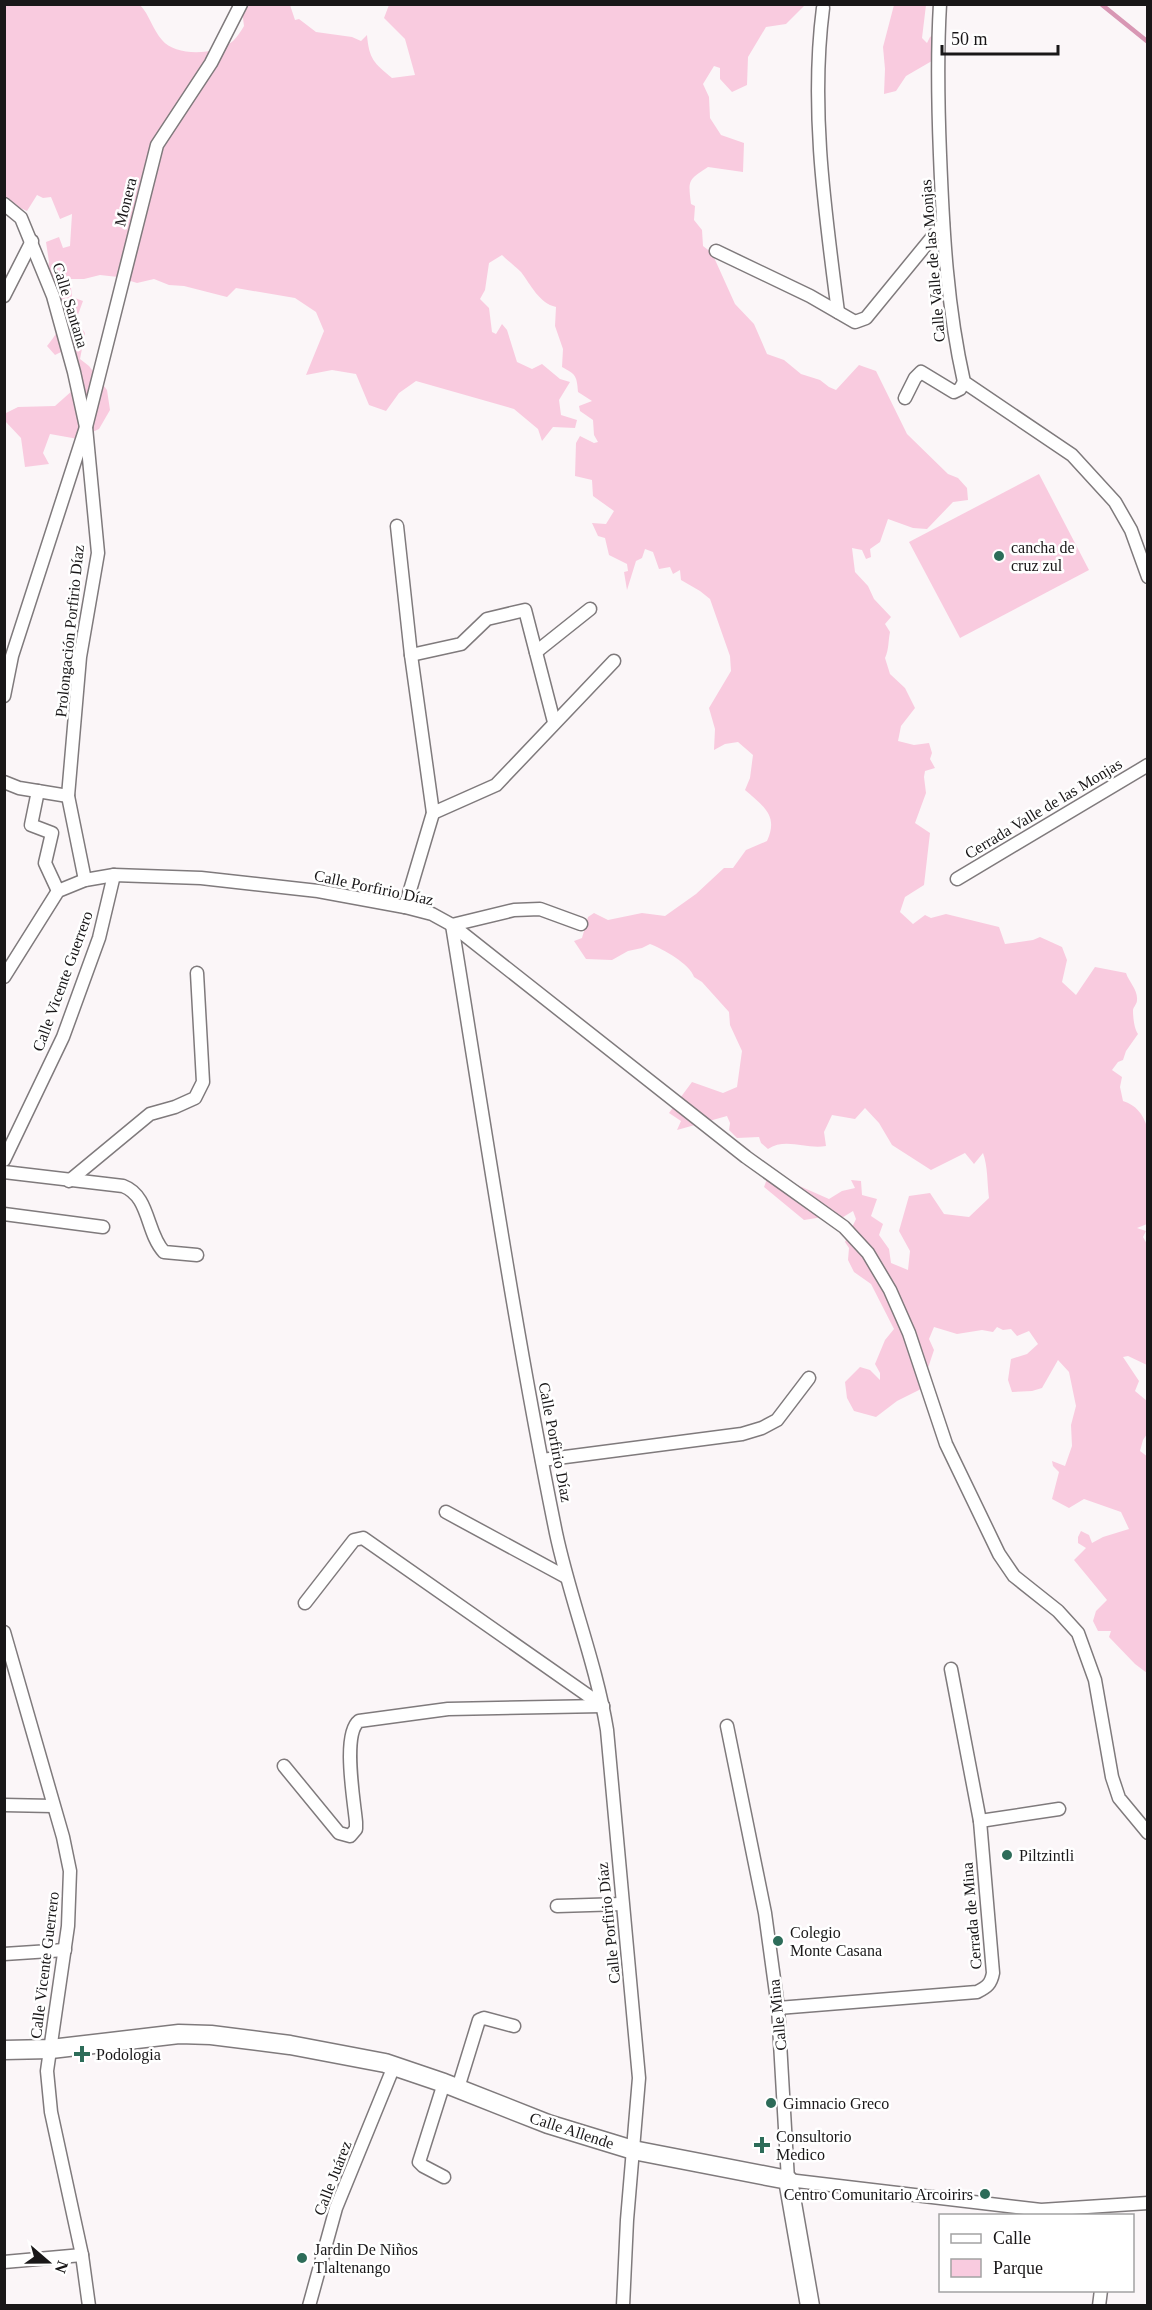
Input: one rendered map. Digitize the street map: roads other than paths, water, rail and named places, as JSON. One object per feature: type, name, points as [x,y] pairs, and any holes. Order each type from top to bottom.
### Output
[{"type":"street","name":"Monera","points":[[86,427],[157,145],[211,63],[241,4]]},
{"type":"street","name":"Calle Valle de las Monjas","points":[[940,4],[939,109],[943,224],[949,304],[964,382]]},
{"type":"street","points":[[823,8],[819,41],[820,159],[838,312]]},
{"type":"street","name":"Calle Santana","points":[[4,204],[21,218],[53,296],[86,427]]},
{"type":"street","points":[[716,251],[810,296],[855,322],[866,318],[943,224]]},
{"type":"street","points":[[4,296],[32,241]]},
{"type":"street","points":[[905,398],[915,378],[921,372],[954,392],[960,389],[964,382],[1072,454],[1115,502],[1131,530],[1148,577]]},
{"type":"street","name":"Prolongación Porfirio Díaz","points":[[4,696],[8,656],[86,427]]},
{"type":"street","name":"Prolongación Porfirio Díaz","points":[[85,880],[68,796],[80,657],[98,552],[86,427]]},
{"type":"street","points":[[397,526],[411,655],[433,813],[405,907]]},
{"type":"street","points":[[536,652],[590,609]]},
{"type":"street","points":[[411,655],[461,644],[487,619],[525,610],[554,722]]},
{"type":"street","points":[[433,813],[496,785],[614,661]]},
{"type":"street","name":"Cerrada Valle de las Monjas","points":[[957,879],[1148,765]]},
{"type":"street","points":[[4,783],[68,796]]},
{"type":"street","points":[[4,977],[58,891],[45,863],[52,834],[31,825],[38,791]]},
{"type":"street","name":"Calle Porfirio Díaz","points":[[58,891],[85,880],[114,875],[201,878],[318,891],[405,907],[432,915],[452,925],[522,1352],[542,1460],[566,1577],[603,1706],[607,1730],[639,2078],[623,2306]]},
{"type":"street","name":"Calle Vicente Guerrero","points":[[4,1160],[63,1037],[99,938],[114,875]]},
{"type":"street","points":[[452,925],[505,912],[540,909],[581,924]]},
{"type":"street","points":[[452,925],[746,1157],[844,1227],[868,1253],[890,1290],[909,1332],[946,1444],[999,1554],[1014,1576],[1058,1611],[1078,1633],[1095,1680],[1112,1777],[1119,1798],[1148,1833]]},
{"type":"street","points":[[69,1181],[150,1114],[195,1098],[203,1082],[197,973]]},
{"type":"street","points":[[4,1172],[123,1186],[132,1190],[144,1208],[159,1246],[164,1252],[197,1255]]},
{"type":"street","points":[[4,1214],[103,1227]]},
{"type":"street","points":[[542,1460],[742,1434],[762,1428],[777,1420],[809,1378]]},
{"type":"street","points":[[446,1512],[566,1577]]},
{"type":"street","points":[[305,1603],[354,1540],[363,1538],[603,1706]]},
{"type":"street","name":"Calle Vicente Guerrero","points":[[4,1632],[70,1871],[65,1950],[47,2071],[51,2112],[82,2255],[89,2306]]},
{"type":"street","name":"Cerrada de Mina","points":[[778,2008],[977,1992],[987,1987],[992,1981],[980,1821],[951,1669]]},
{"type":"street","points":[[284,1766],[339,1833],[350,1836],[356,1829],[351,1739],[354,1725],[359,1721],[448,1709],[603,1706]]},
{"type":"street","name":"Calle Mina","points":[[727,1726],[765,1913],[778,2008],[788,2180],[810,2306]]},
{"type":"street","points":[[4,1805],[53,1806]]},
{"type":"street","points":[[980,1821],[1059,1809]]},
{"type":"street","points":[[557,1906],[622,1904]]},
{"type":"street","points":[[4,1954],[65,1950]]},
{"type":"street","points":[[444,2176],[419,2162],[479,2020],[484,2018],[514,2026]]},
{"type":"street","name":"Calle Allende","points":[[4,2050],[51,2049],[179,2034],[211,2035],[290,2045],[394,2066],[548,2124],[633,2150],[788,2180],[1041,2210],[1111,2210],[1148,2203]]},
{"type":"street","name":"Calle Juárez","points":[[309,2306],[336,2208],[394,2066]]},
{"type":"street","points":[[4,2262],[82,2255]]},
{"type":"waterway","points":[[1101,4],[1148,42]]},
{"type":"place","name":"cancha de cruz zul","points":[[999,556]]},
{"type":"place","name":"Piltzintli","points":[[1007,1855]]},
{"type":"place","name":"Colegio Monte Casana","points":[[778,1941]]},
{"type":"place","name":"Podologia","points":[[82,2054]]},
{"type":"place","name":"Gimnacio Greco","points":[[771,2103]]},
{"type":"place","name":"Consultorio Medico","points":[[762,2145]]},
{"type":"place","name":"Centro Comunitario Arcoirirs","points":[[985,2194]]},
{"type":"place","name":"Jardin De Niños Tlaltenango","points":[[302,2258]]}]
